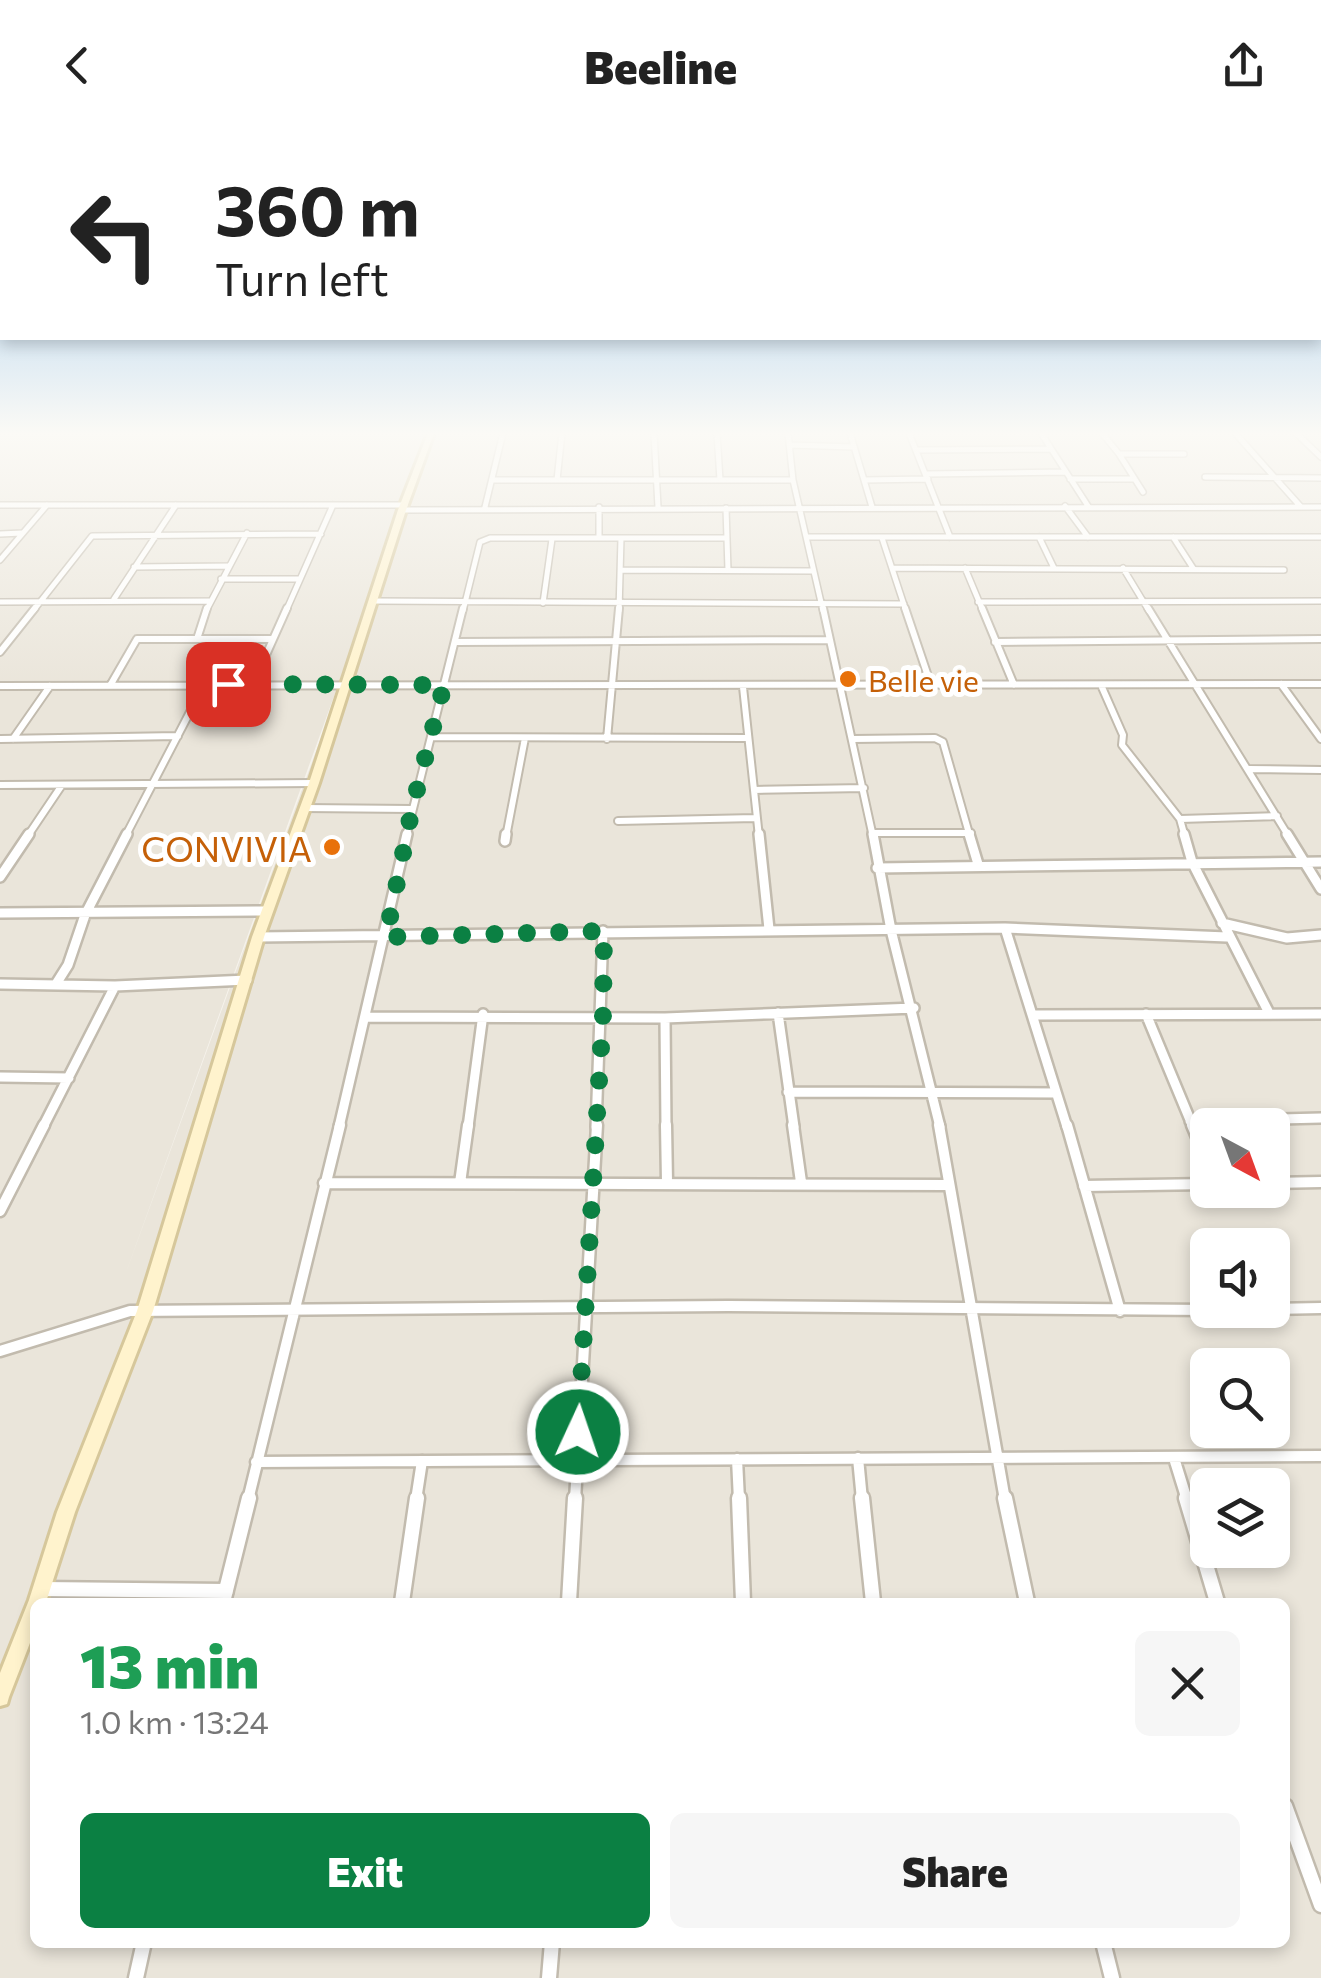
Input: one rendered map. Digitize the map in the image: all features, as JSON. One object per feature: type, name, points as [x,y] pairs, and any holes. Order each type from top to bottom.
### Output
[{"type":"street","points":[[0,560],[34,519]]},
{"type":"street","points":[[114,600],[165,519]]},
{"type":"street","points":[[253,684],[327,519]]},
{"type":"street","points":[[38,1598],[66,1512],[145,1311],[258,937],[314,783],[400,519]]},
{"type":"street","points":[[599,538],[600,519]]},
{"type":"street","points":[[726,519],[728,570]]},
{"type":"street","points":[[803,519],[864,788],[890,930],[934,1094],[996,1458],[1026,1598]]},
{"type":"street","points":[[945,519],[950,537]]},
{"type":"street","points":[[1075,519],[1088,537]]},
{"type":"street","points":[[0,534],[22,533]]},
{"type":"street","points":[[197,639],[210,601],[246,533]]},
{"type":"street","points":[[0,652],[92,536],[320,534]]},
{"type":"street","points":[[808,536],[1321,537]]},
{"type":"street","points":[[1172,536],[1194,568]]},
{"type":"street","points":[[131,1598],[224,1597],[386,937],[412,809],[480,542],[490,538],[727,538]]},
{"type":"street","points":[[543,603],[552,538]]},
{"type":"street","points":[[607,740],[618,640],[621,538]]},
{"type":"street","points":[[882,538],[931,685]]},
{"type":"street","points":[[1039,538],[1054,568]]},
{"type":"street","points":[[134,566],[228,566]]},
{"type":"street","points":[[892,568],[1284,570]]},
{"type":"street","points":[[965,568],[1014,685]]},
{"type":"street","points":[[1123,568],[1321,888]]},
{"type":"street","points":[[622,570],[813,571]]},
{"type":"street","points":[[222,579],[300,580]]},
{"type":"street","points":[[373,600],[904,604]]},
{"type":"street","points":[[0,602],[210,601]]},
{"type":"street","points":[[978,602],[1321,601]]},
{"type":"street","points":[[111,684],[137,639],[274,638]]},
{"type":"street","points":[[995,642],[1321,638]]},
{"type":"street","points":[[455,642],[829,640]]},
{"type":"street","points":[[56,984],[68,965],[85,915],[204,684]]},
{"type":"street","points":[[1281,684],[1321,740]]},
{"type":"street","points":[[0,686],[1321,684]]},
{"type":"street","points":[[1101,685],[1123,734],[1122,746],[1180,819],[1192,862],[1268,1011]]},
{"type":"street","points":[[13,739],[50,686]]},
{"type":"street","points":[[743,686],[769,930]]},
{"type":"street","points":[[0,739],[178,736]]},
{"type":"street","points":[[430,737],[746,738]]},
{"type":"street","points":[[505,841],[525,738]]},
{"type":"street","points":[[853,739],[935,738],[943,742],[978,864]]},
{"type":"street","points":[[1249,769],[1321,770]]},
{"type":"street","points":[[0,785],[314,783]]},
{"type":"street","points":[[0,878],[62,784]]},
{"type":"street","points":[[754,790],[864,788]]},
{"type":"street","points":[[304,808],[412,809]]},
{"type":"street","points":[[1180,819],[1277,816]]},
{"type":"street","points":[[618,820],[756,818]]},
{"type":"street","points":[[872,833],[970,833]]},
{"type":"street","points":[[877,868],[1321,862]]},
{"type":"street","points":[[0,914],[267,911]]},
{"type":"street","points":[[1222,923],[1288,938],[1321,935]]},
{"type":"street","points":[[258,937],[1005,928],[1227,937]]},
{"type":"street","points":[[1005,928],[1035,1014],[1120,1311]]},
{"type":"street","points":[[570,1598],[603,1015],[604,931]]},
{"type":"street","points":[[0,984],[115,986],[247,980]]},
{"type":"street","points":[[0,1211],[115,986]]},
{"type":"street","points":[[365,1016],[665,1018],[914,1008]]},
{"type":"street","points":[[778,1013],[801,1182]]},
{"type":"street","points":[[460,1182],[483,1014]]},
{"type":"street","points":[[1035,1014],[1321,1014]]},
{"type":"street","points":[[1146,1014],[1190,1121]]},
{"type":"street","points":[[665,1018],[667,1182]]},
{"type":"street","points":[[0,1077],[69,1078]]},
{"type":"street","points":[[788,1092],[1056,1093]]},
{"type":"street","points":[[1290,1119],[1321,1118]]},
{"type":"street","points":[[1290,1183],[1321,1182]]},
{"type":"street","points":[[324,1183],[948,1185]]},
{"type":"street","points":[[1084,1186],[1190,1184]]},
{"type":"street","points":[[0,1351],[118,1314],[145,1311],[728,1306],[1190,1310]]},
{"type":"street","points":[[1290,1309],[1321,1308]]},
{"type":"street","points":[[256,1462],[1321,1456]]},
{"type":"street","points":[[858,1458],[873,1598]]},
{"type":"street","points":[[1174,1458],[1217,1598]]},
{"type":"street","points":[[737,1459],[742,1598]]},
{"type":"street","points":[[403,1598],[422,1461]]},
{"type":"street","points":[[0,1697],[30,1620]]},
{"type":"street","points":[[1290,1820],[1321,1905]]},
{"type":"street","points":[[136,1978],[143,1948]]},
{"type":"street","points":[[549,1978],[552,1948]]},
{"type":"street","points":[[1104,1948],[1112,1978]]},
{"type":"shaded area","points":[[0,519],[398,519],[124,1278],[401,519],[1321,519],[1321,1978],[0,1978]]},
{"type":"place","name":"Belle vie","points":[[848,679]]},
{"type":"place","name":"CONVIVIA","points":[[332,847]]},
{"type":"route","points":[[228,684],[444,685],[412,809],[386,937],[604,931],[603,1015],[578,1432]]}]
